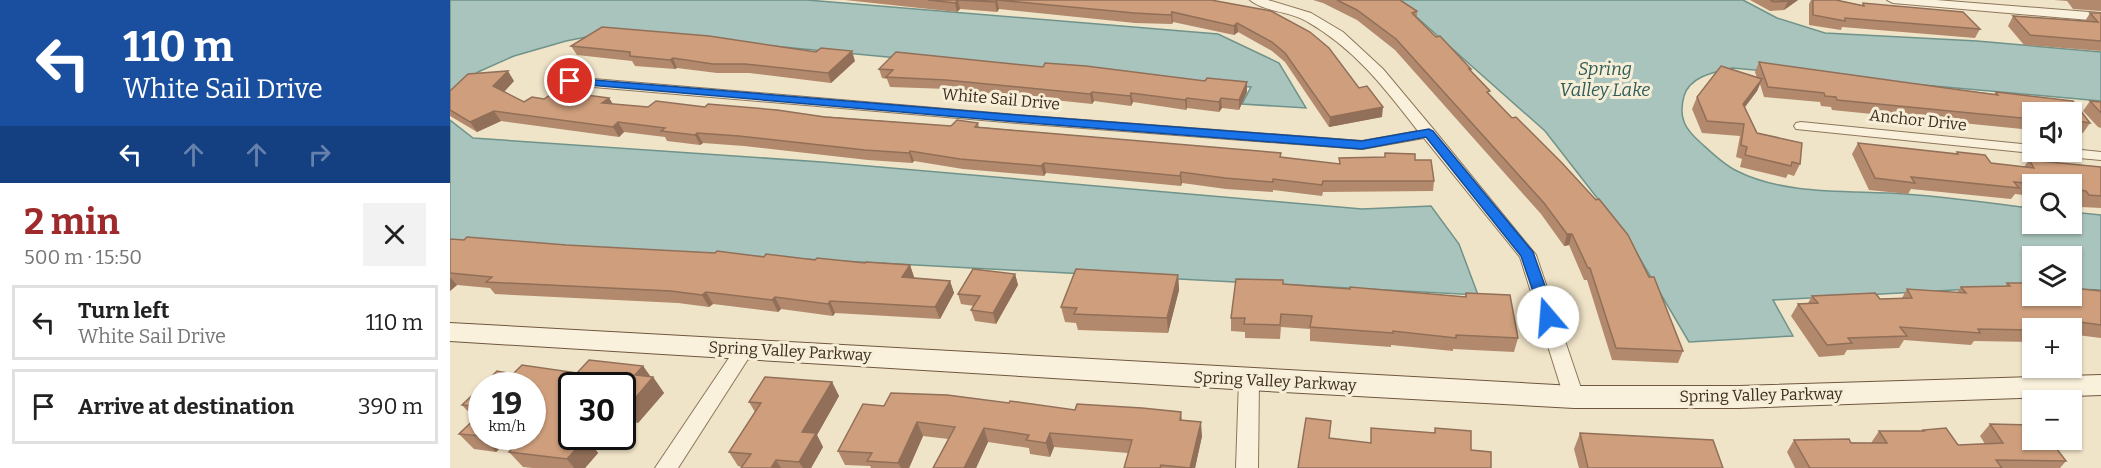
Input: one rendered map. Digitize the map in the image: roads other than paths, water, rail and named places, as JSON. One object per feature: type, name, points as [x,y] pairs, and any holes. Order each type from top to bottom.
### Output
[{"type":"street","points":[[1256,0],[1307,16],[1339,35],[1378,72],[1528,255],[1574,397]]},
{"type":"street","points":[[1893,0],[2101,17]]},
{"type":"street","name":"White Sail Drive","points":[[570,81],[1005,118],[1362,145],[1429,133]]},
{"type":"street","name":"Anchor Drive","points":[[1801,126],[2022,148]]},
{"type":"street","points":[[2082,154],[2101,156]]},
{"type":"street","name":"Spring Valley Parkway","points":[[450,332],[1574,397],[1739,397],[2101,385]]},
{"type":"street","points":[[666,468],[746,348]]},
{"type":"street","points":[[1247,468],[1249,380]]},
{"type":"water","points":[[450,0],[807,0],[1218,34],[1279,63],[1306,108],[1242,104],[1251,87],[919,60],[617,31],[566,41],[514,56],[478,72],[450,97]]},
{"type":"water","name":"Spring Valley Lake","points":[[1392,0],[1743,0],[1777,18],[1825,33],[1977,41],[2101,52],[2101,101],[1732,68],[1697,79],[1687,89],[1682,111],[1687,128],[1709,151],[1737,171],[1776,185],[1820,190],[1921,195],[2022,207],[2022,234],[2082,234],[2082,213],[2101,215],[2101,290],[2082,289],[2082,246],[2022,246],[2022,288],[1773,300],[1793,336],[1689,342],[1626,235],[1545,131],[1412,13]]},
{"type":"water","points":[[450,120],[473,138],[822,162],[1362,209],[1431,206],[1459,244],[1478,295],[450,240]]}]
